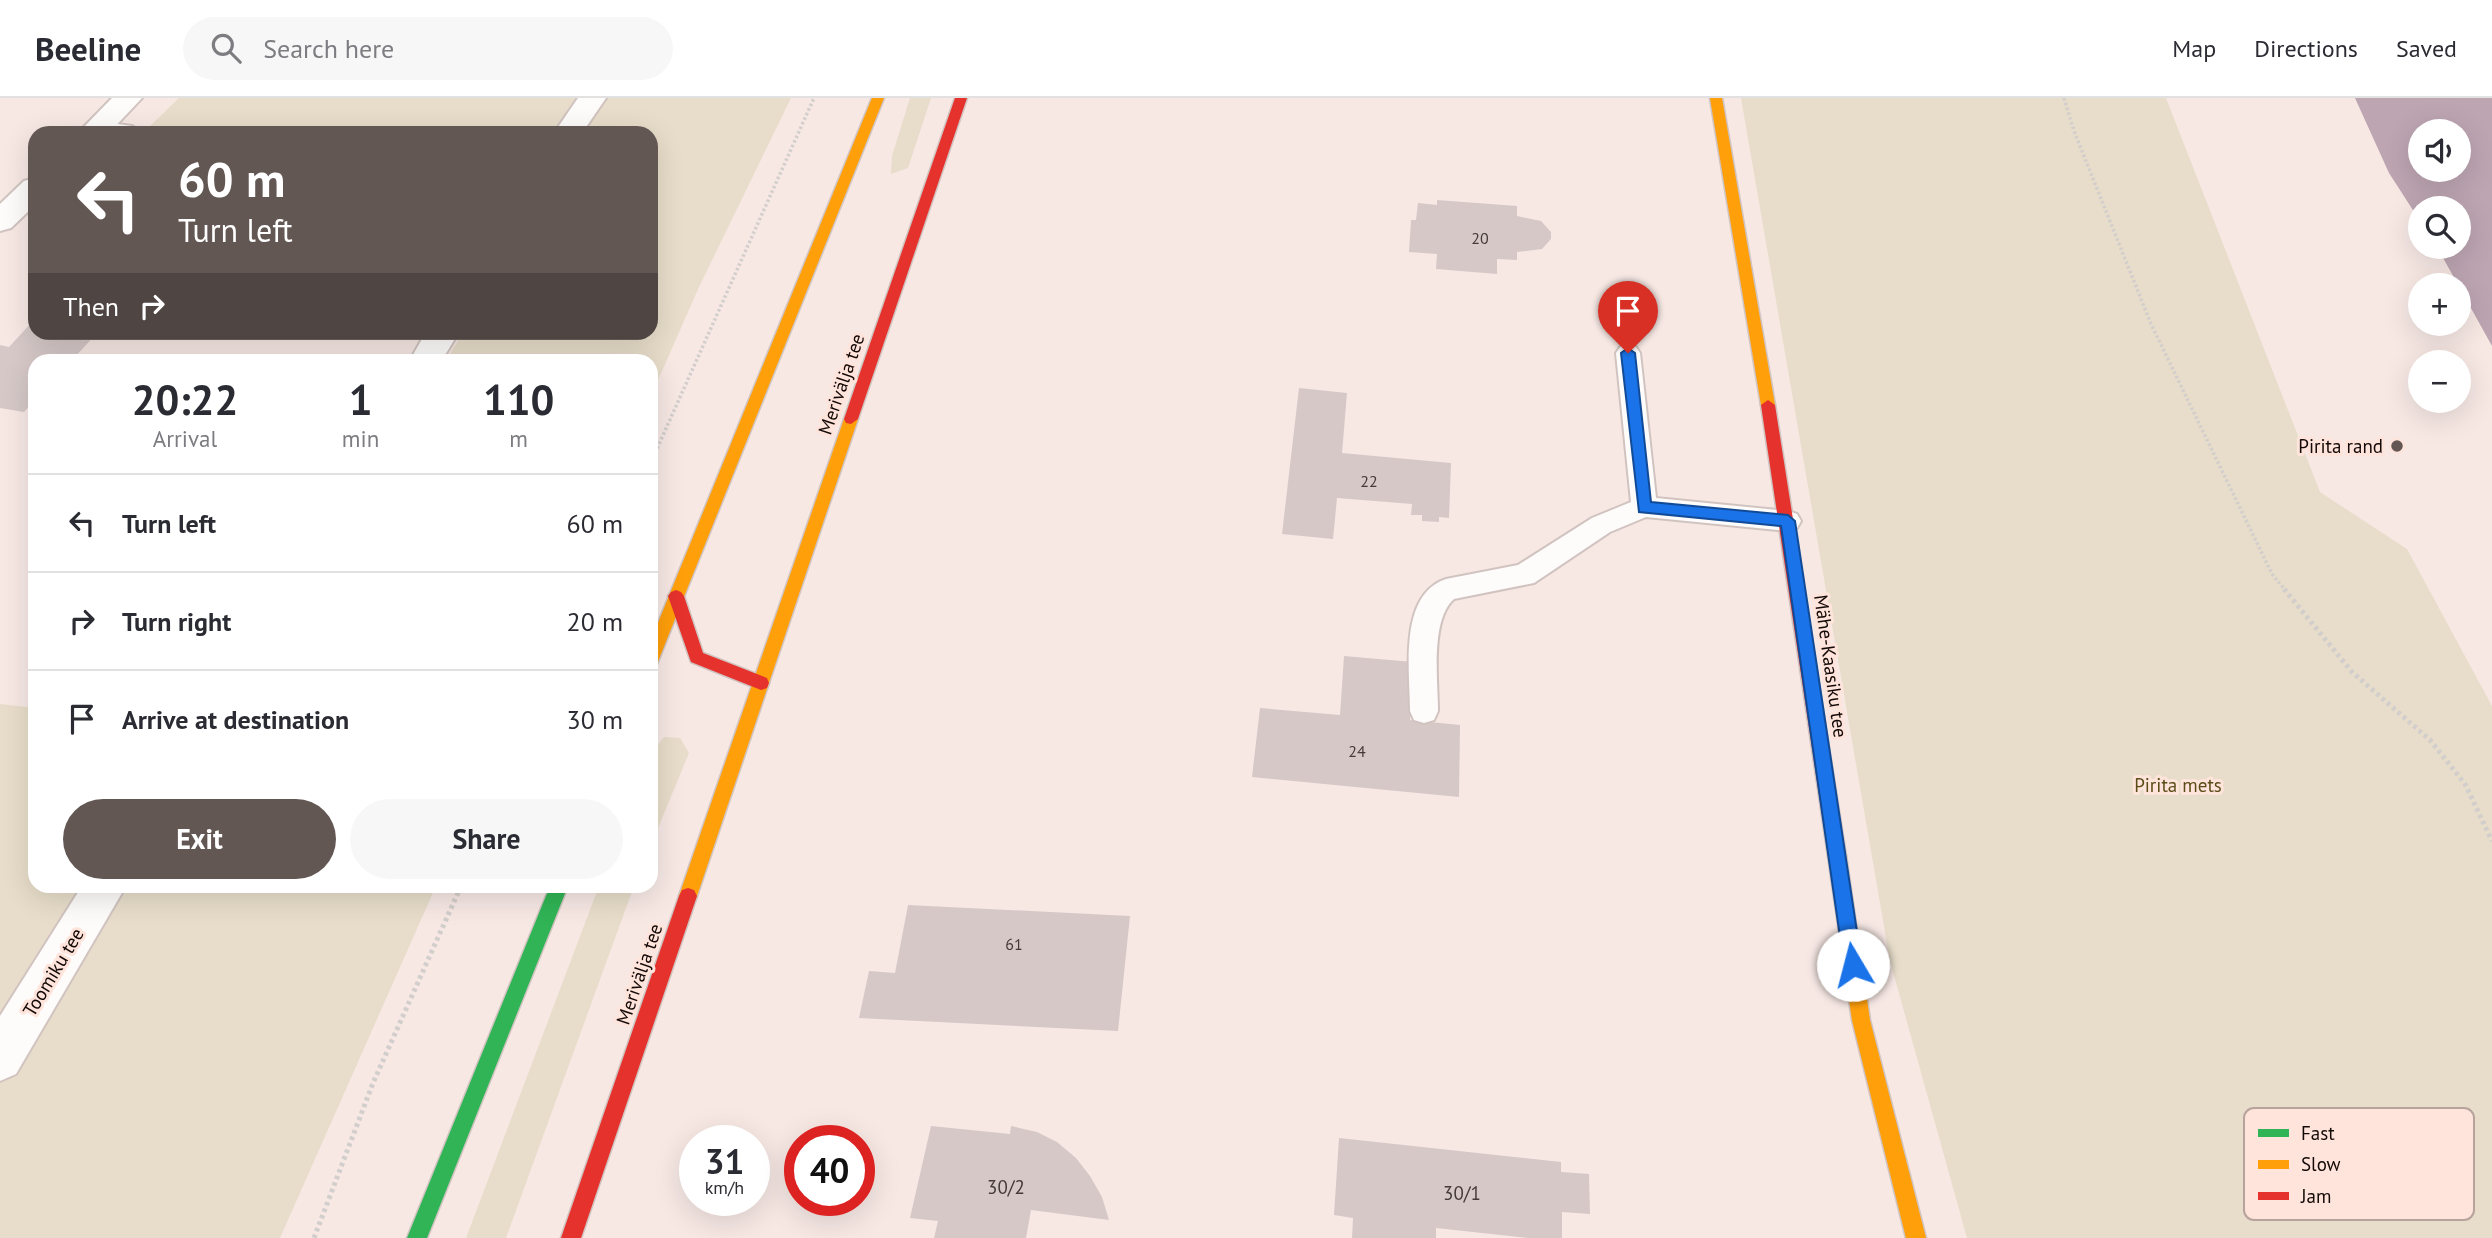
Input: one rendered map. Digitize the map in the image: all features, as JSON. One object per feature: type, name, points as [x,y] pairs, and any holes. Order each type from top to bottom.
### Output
[{"type":"main road","points":[[658,641],[878,98]]},
{"type":"main road","name":"Merivälja tee","points":[[570,1238],[961,98]]},
{"type":"main road","name":"Mähe-Kaasiku tee","points":[[1716,98],[1788,521],[1861,1020],[1916,1238]]},
{"type":"main road","points":[[676,596],[697,657],[761,684]]},
{"type":"main road","points":[[417,1238],[556,893]]},
{"type":"street","points":[[99,126],[128,98]]},
{"type":"street","points":[[573,126],[592,98]]},
{"type":"street","points":[[0,221],[28,195]]},
{"type":"street","name":"Toomiku tee","points":[[0,1058],[101,893]]},
{"type":"lane","points":[[1628,353],[1644,508]]},
{"type":"lane","points":[[1424,711],[1425,629],[1432,602],[1446,590],[1467,583],[1525,575],[1601,525],[1644,508],[1788,521]]},
{"type":"path","points":[[658,446],[814,98]]},
{"type":"path","points":[[2064,98],[2074,131],[2151,324],[2272,574],[2352,672],[2430,740],[2465,785],[2492,841]]},
{"type":"path","points":[[314,1238],[373,1083],[458,893]]},
{"type":"green space","points":[[179,98],[791,98],[699,287],[658,380],[658,354],[450,354],[459,340],[658,340],[658,126],[150,126]]},
{"type":"green space","points":[[910,98],[931,98],[908,168],[891,174],[892,156]]},
{"type":"green space","name":"Pirita mets","points":[[1741,98],[2166,98],[2320,492],[2407,549],[2492,706],[2492,1238],[1967,1238],[1890,961]]},
{"type":"green space","points":[[0,704],[28,707],[28,893],[433,893],[280,1238],[0,1238]]},
{"type":"green space","points":[[664,737],[680,738],[689,753],[658,828],[658,745]]},
{"type":"green space","points":[[596,893],[631,893],[506,1238],[466,1238]]},
{"type":"shaded area","points":[[2355,98],[2492,98],[2492,346],[2471,308],[2471,273],[2451,273],[2444,259],[2471,259],[2471,196],[2408,196],[2408,202],[2389,173]]},
{"type":"building","points":[[1437,200],[1517,206],[1517,216],[1541,221],[1551,232],[1551,239],[1542,249],[1517,252],[1517,260],[1497,259],[1497,274],[1436,269],[1437,254],[1409,252],[1411,220],[1416,220],[1418,203],[1437,205]]},
{"type":"building","points":[[28,326],[28,340],[91,340],[78,354],[28,354],[28,408],[24,412],[0,408],[0,345],[9,347]]},
{"type":"building","points":[[1299,388],[1347,393],[1342,453],[1451,463],[1449,518],[1439,517],[1439,522],[1422,521],[1422,515],[1411,515],[1412,504],[1337,498],[1333,539],[1282,534]]},
{"type":"building","points":[[1344,656],[1413,662],[1410,720],[1460,725],[1459,797],[1252,777],[1260,708],[1340,715]]},
{"type":"building","points":[[908,905],[1130,916],[1118,1031],[859,1018],[869,971],[895,973]]},
{"type":"building","points":[[931,1126],[1010,1134],[1011,1126],[1037,1132],[1057,1142],[1076,1158],[1090,1176],[1102,1197],[1109,1220],[1031,1210],[1026,1238],[934,1238],[938,1221],[910,1218]]},
{"type":"building","points":[[1339,1138],[1561,1162],[1561,1172],[1589,1174],[1590,1214],[1562,1212],[1562,1238],[1528,1238],[1436,1228],[1436,1238],[1352,1238],[1353,1218],[1334,1215]]},
{"type":"traffic: fast","points":[[417,1238],[556,893]]},
{"type":"traffic: slow","points":[[658,642],[878,98]]},
{"type":"traffic: slow","points":[[1716,98],[1768,405]]},
{"type":"traffic: slow","points":[[688,896],[851,419]]},
{"type":"traffic: slow","points":[[1837,856],[1861,1020],[1916,1238]]},
{"type":"traffic: jam","points":[[851,419],[961,98]]},
{"type":"traffic: jam","points":[[1768,405],[1837,856]]},
{"type":"traffic: jam","points":[[676,596],[697,657],[761,683]]},
{"type":"traffic: jam","points":[[571,1238],[688,896]]},
{"type":"place","name":"Pirita rand","points":[[2397,446]]},
{"type":"route","points":[[1628,353],[1644,508],[1788,521],[1853,965]]}]
